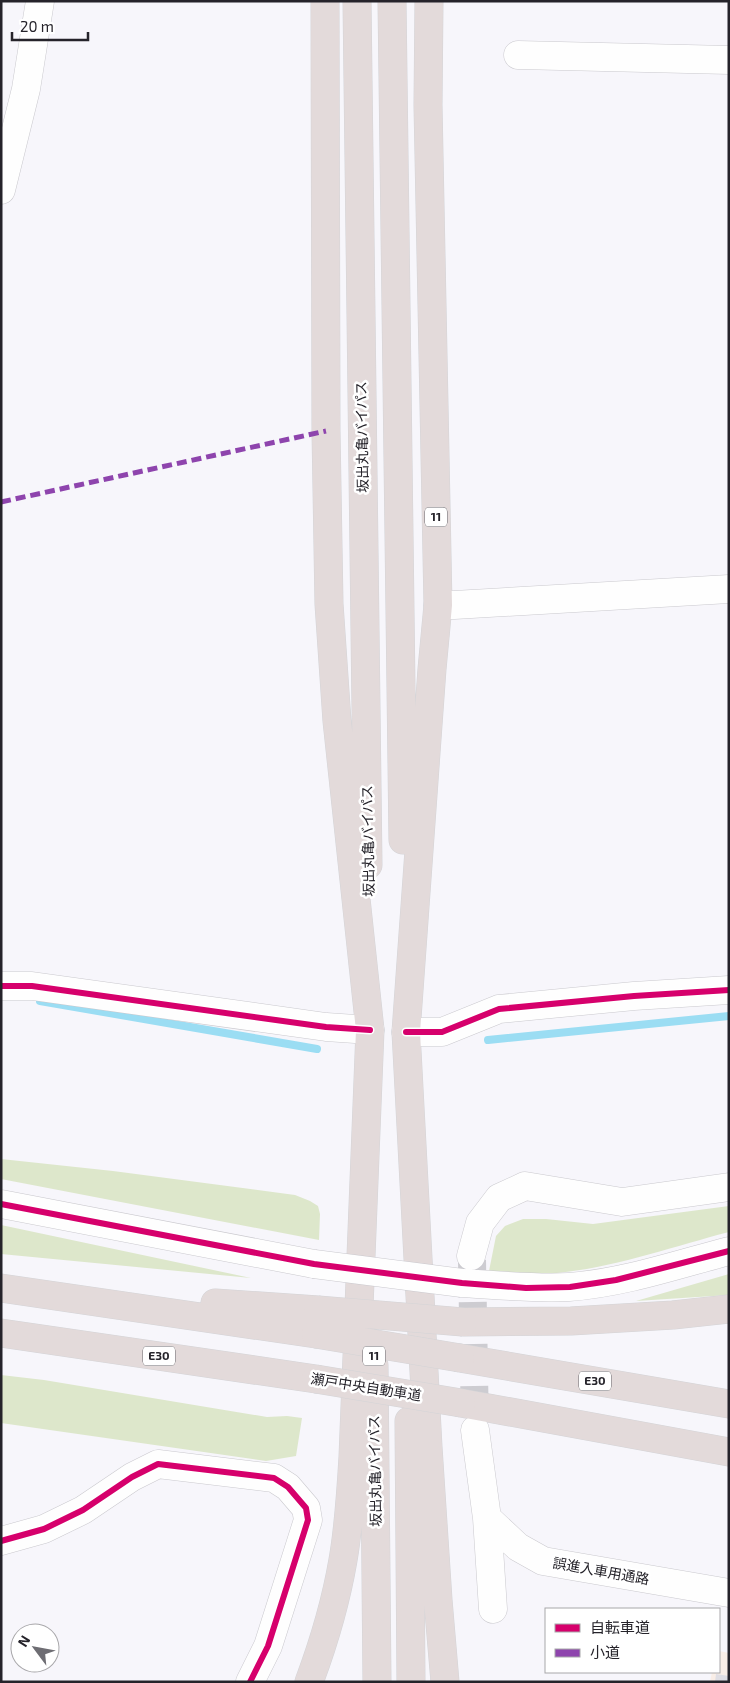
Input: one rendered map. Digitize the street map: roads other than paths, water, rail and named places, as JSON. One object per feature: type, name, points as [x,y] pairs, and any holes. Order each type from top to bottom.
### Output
[{"type":"highway","name":"11","points":[[325,1],[326,421],[329,604],[337,721],[370,1030]]},
{"type":"highway","name":"坂出丸亀バイパス","points":[[357,1],[378,1682]]},
{"type":"highway","name":"11","points":[[392,1],[406,1032],[411,1682]]},
{"type":"highway","name":"11","points":[[406,1032],[431,678],[438,605],[428,114],[429,1]]},
{"type":"highway","points":[[309,1682],[326,1634],[335,1598],[349,1514],[370,1030]]},
{"type":"highway","points":[[406,1032],[428,1447],[445,1682]]},
{"type":"highway","points":[[6,1289],[317,1322],[571,1321],[673,1315],[729,1309]]},
{"type":"highway","name":"E30","points":[[317,1322],[460,1358],[729,1404]]},
{"type":"highway","name":"瀬戸中央自動車道","points":[[1,1333],[316,1379],[461,1403],[729,1452]]},
{"type":"street","points":[[1,190],[26,89],[40,1]]},
{"type":"street","points":[[518,55],[729,60]]},
{"type":"street","points":[[438,605],[729,589]]},
{"type":"street","points":[[1,986],[32,986],[326,1027],[370,1030]]},
{"type":"street","points":[[406,1032],[442,1032],[499,1009],[634,996],[729,990]]},
{"type":"street","points":[[472,1256],[480,1223],[499,1198],[525,1186],[622,1202],[729,1187]]},
{"type":"street","points":[[1,1204],[314,1264],[462,1283],[526,1288],[570,1287],[616,1280],[729,1251]]},
{"type":"street","points":[[475,1430],[487,1518],[493,1608]]},
{"type":"street","points":[[1,1541],[44,1529],[83,1510],[132,1477],[158,1464],[274,1478],[288,1487],[306,1508],[308,1520],[268,1646],[250,1682]]},
{"type":"street","name":"誤進入車用通路","points":[[487,1518],[518,1547],[543,1561],[729,1593]]},
{"type":"waterway","points":[[40,1001],[317,1049]]},
{"type":"waterway","points":[[488,1040],[729,1016]]},
{"type":"tunnel","points":[[472,1260],[475,1429]]}]
